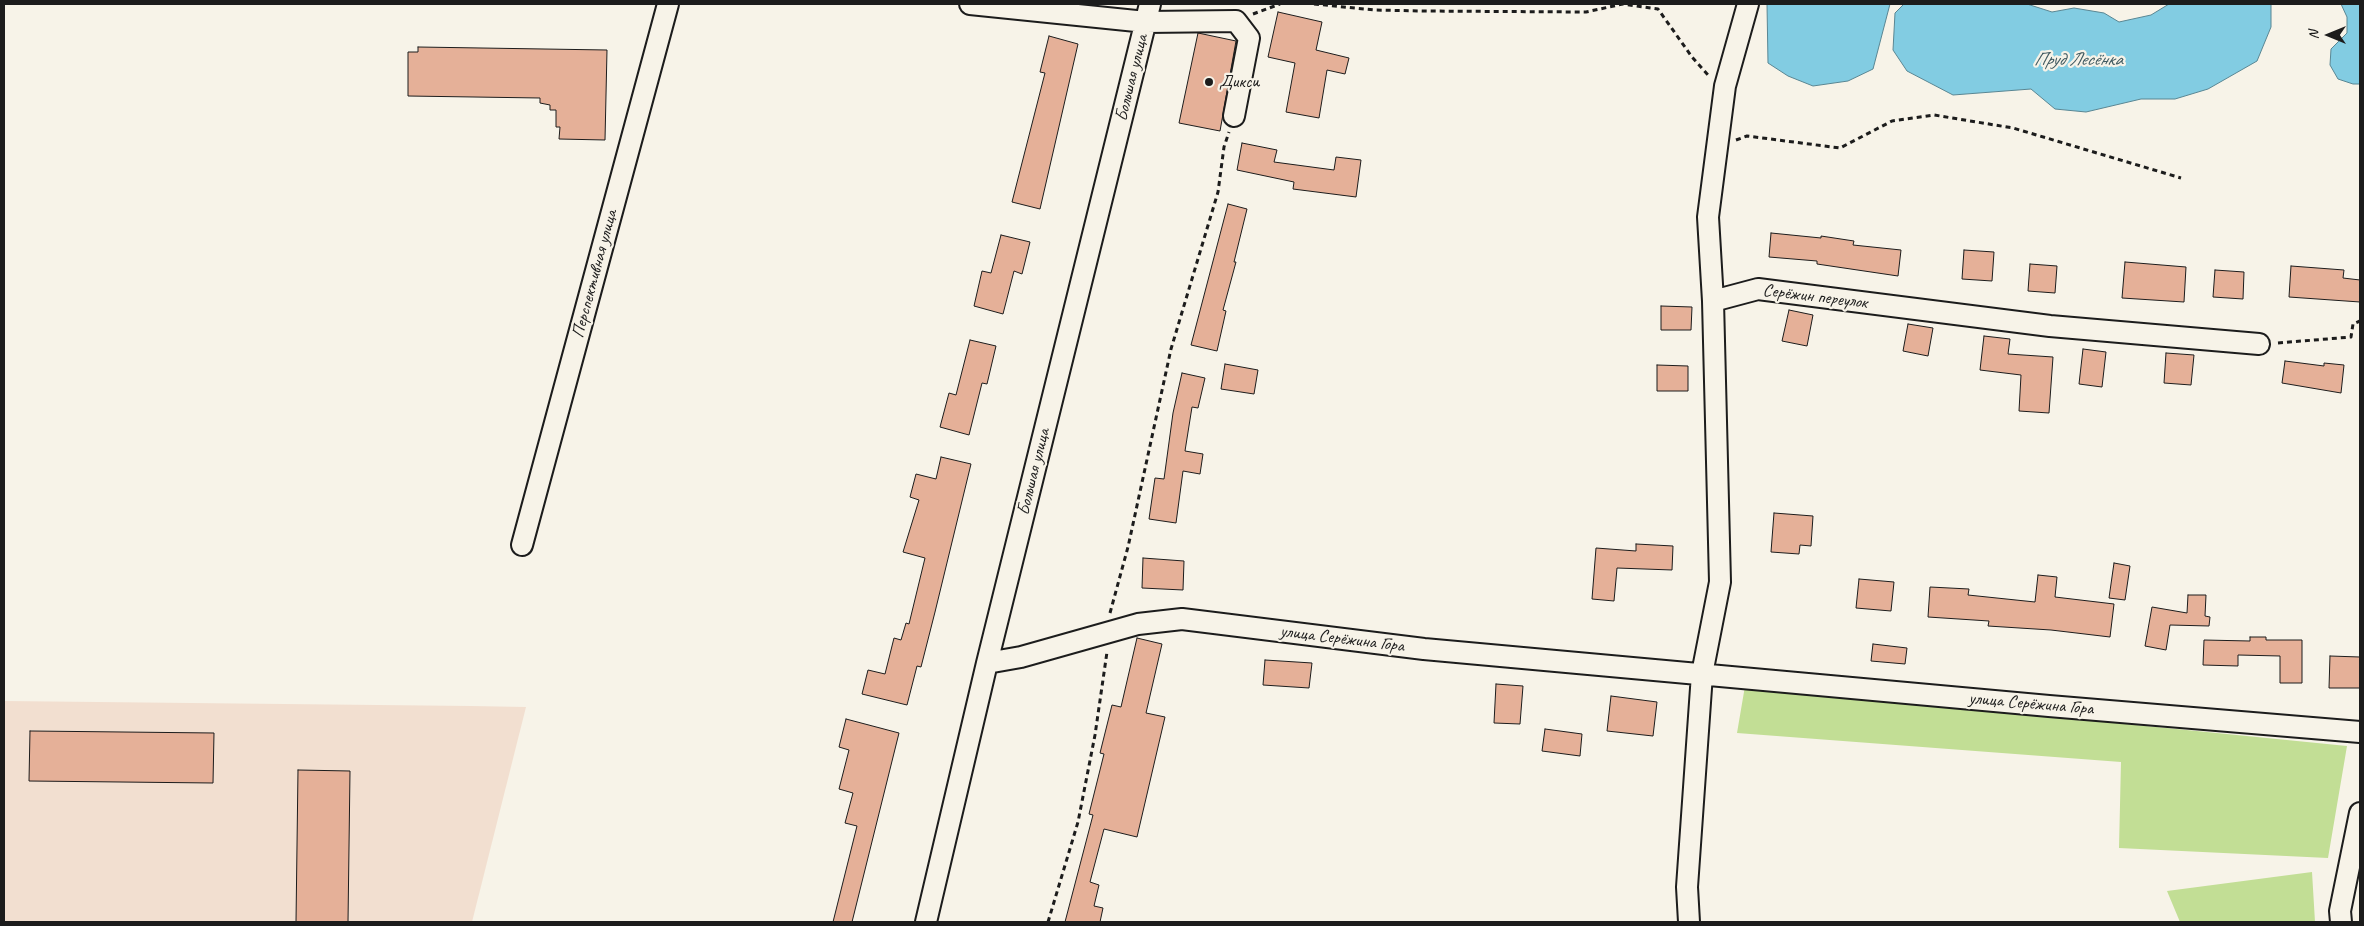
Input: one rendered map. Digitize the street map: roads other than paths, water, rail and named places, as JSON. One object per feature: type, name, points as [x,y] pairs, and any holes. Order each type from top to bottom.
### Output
[{"type":"street","name":"Перспективная улица","points":[[522,545],[668,4]]},
{"type":"street","points":[[970,4],[1148,13],[1236,21],[1249,38],[1234,116]]},
{"type":"street","points":[[1689,922],[1687,887],[1702,674],[1720,582],[1714,301],[1708,217],[1726,86],[1748,4]]},
{"type":"street","name":"Большая улица","points":[[926,922],[987,663],[1148,13]]},
{"type":"street","name":"Серёжин переулок","points":[[1714,301],[1758,288],[2050,326],[2259,344]]},
{"type":"street","name":"улица Серёжина Гора","points":[[987,663],[1021,658],[1138,624],[1182,619],[1424,649],[2049,706],[2360,732]]},
{"type":"street","points":[[2341,922],[2340,911],[2360,813]]},
{"type":"water","points":[[1767,4],[1890,4],[1873,69],[1848,81],[1813,86],[1788,76],[1768,63]]},
{"type":"water","name":"Пруд Лесёнка","points":[[1904,4],[2027,4],[2052,12],[2074,8],[2104,13],[2119,22],[2151,15],[2169,4],[2271,4],[2271,27],[2257,61],[2208,89],[2175,99],[2141,99],[2086,112],[2055,109],[2031,89],[1953,95],[1907,71],[1893,50],[1895,13]]},
{"type":"water","points":[[2341,4],[2360,4],[2360,84],[2353,84],[2338,79],[2330,65],[2331,49],[2347,33],[2347,17]]},
{"type":"place","name":"Дикси","points":[[1209,82]]}]
